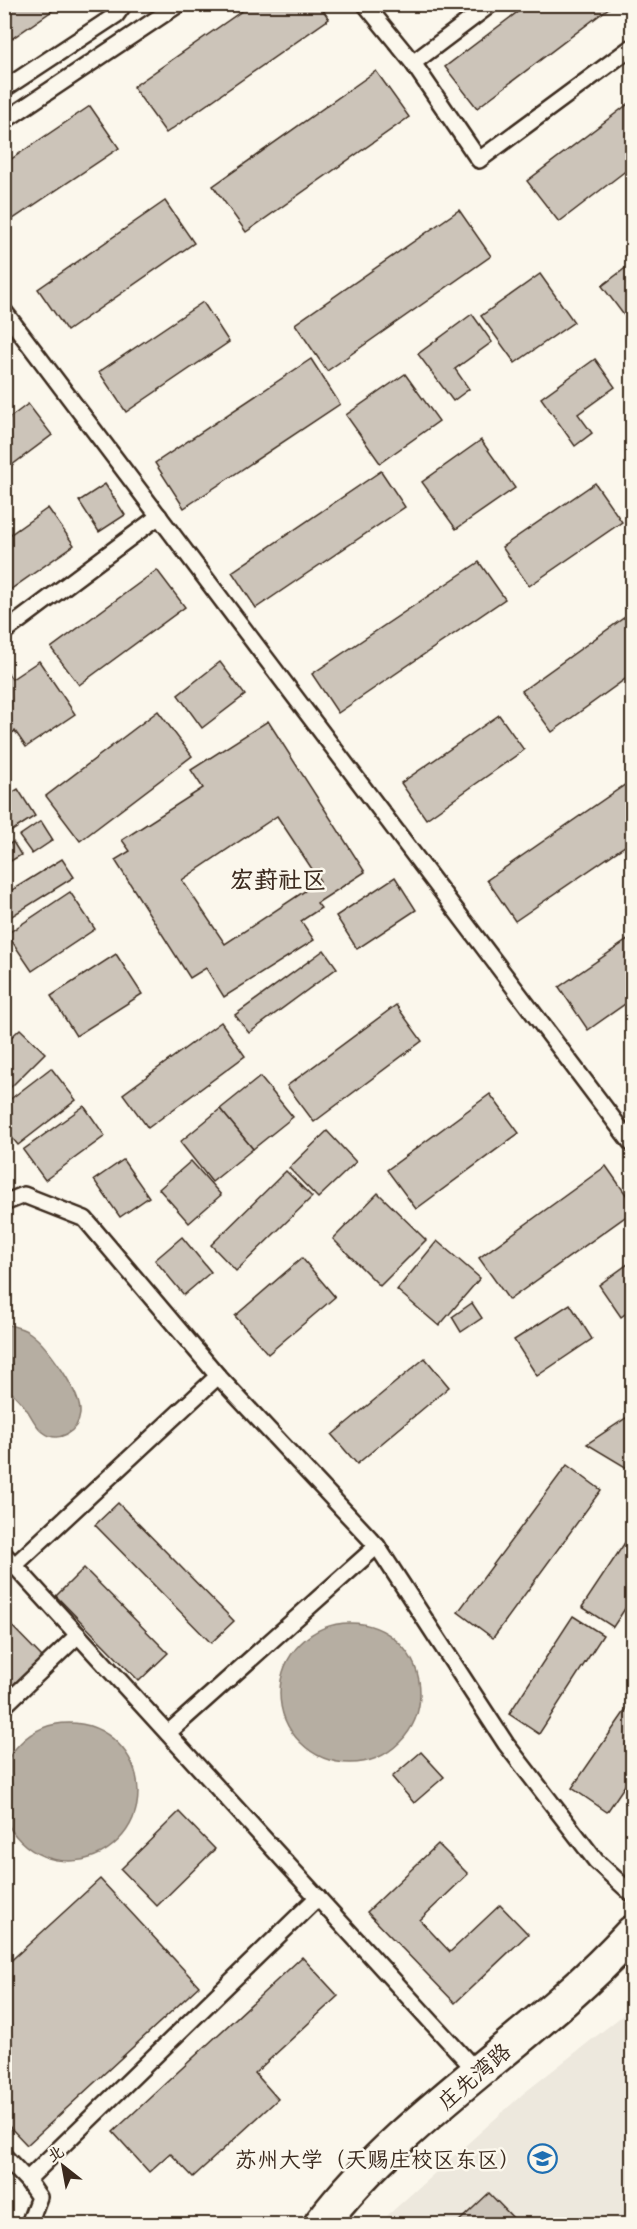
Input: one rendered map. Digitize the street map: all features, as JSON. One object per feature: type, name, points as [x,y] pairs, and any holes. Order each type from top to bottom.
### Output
[{"type":"street","name":"庄先湾路","points":[[321,2224],[343,2196],[383,2156],[477,2072],[585,1982],[633,1933]]},
{"type":"lane","points":[[4,89],[116,15],[124,4]]},
{"type":"lane","points":[[4,121],[179,4]]},
{"type":"lane","points":[[365,4],[413,63],[479,160],[633,47]]},
{"type":"lane","points":[[413,63],[491,4]]},
{"type":"lane","points":[[4,310],[633,1144]]},
{"type":"lane","points":[[4,632],[159,516]]},
{"type":"lane","points":[[4,1203],[24,1195],[85,1219],[218,1376],[377,1546],[506,1744],[596,1862],[633,1894]]},
{"type":"lane","points":[[15,1565],[218,1376]]},
{"type":"lane","points":[[168,1733],[377,1546]]},
{"type":"lane","points":[[4,1554],[477,2072]]},
{"type":"lane","points":[[4,1706],[78,1635]]},
{"type":"lane","points":[[27,2180],[318,1897]]},
{"type":"lane","points":[[4,2157],[27,2180],[39,2197],[29,2224]]},
{"type":"shaded area","points":[[5,1324],[24,1330],[37,1339],[70,1383],[79,1405],[80,1414],[75,1426],[66,1434],[55,1437],[43,1432],[22,1403],[5,1386]]},
{"type":"shaded area","points":[[350,1623],[377,1628],[399,1644],[415,1666],[420,1693],[415,1720],[399,1742],[377,1758],[350,1763],[323,1758],[301,1742],[285,1720],[280,1693],[285,1666],[301,1644],[323,1628]]},
{"type":"shaded area","points":[[69,1723],[95,1728],[118,1743],[133,1766],[138,1792],[133,1818],[118,1841],[95,1856],[69,1861],[43,1856],[20,1841],[5,1818],[0,1792],[5,1766],[20,1743],[43,1728]]},
{"type":"shaded area","name":"苏州大学（天赐庄校区东区）","points":[[632,2008],[632,2224],[378,2224],[524,2093]]},
{"type":"building","points":[[4,4],[62,4],[4,44]]},
{"type":"building","points":[[252,4],[319,4],[329,19],[166,133],[133,87]]},
{"type":"building","points":[[528,4],[614,4],[477,108],[445,67]]},
{"type":"building","points":[[376,71],[409,117],[246,232],[213,186]]},
{"type":"building","points":[[632,101],[632,166],[559,222],[527,181]]},
{"type":"building","points":[[90,106],[119,148],[4,225],[4,164]]},
{"type":"building","points":[[165,201],[194,243],[67,331],[38,289]]},
{"type":"building","points":[[459,210],[491,256],[327,371],[295,324]]},
{"type":"building","points":[[632,263],[632,326],[602,286]]},
{"type":"building","points":[[540,274],[574,322],[515,363],[481,316]]},
{"type":"building","points":[[203,302],[229,342],[126,412],[99,372]]},
{"type":"building","points":[[472,314],[492,342],[455,369],[469,389],[453,401],[418,354]]},
{"type":"building","points":[[311,359],[340,404],[184,508],[155,463]]},
{"type":"building","points":[[595,359],[615,387],[578,414],[592,433],[575,446],[541,398]]},
{"type":"building","points":[[405,374],[439,421],[380,463],[346,415]]},
{"type":"building","points":[[28,404],[52,435],[4,471],[4,422]]},
{"type":"building","points":[[481,440],[515,488],[456,529],[422,482]]},
{"type":"building","points":[[381,471],[405,507],[256,608],[232,572]]},
{"type":"building","points":[[595,483],[622,522],[529,586],[502,547]]},
{"type":"building","points":[[105,484],[125,515],[99,532],[79,501]]},
{"type":"building","points":[[48,508],[74,545],[4,594],[4,539]]},
{"type":"building","points":[[479,562],[505,599],[338,713],[312,674]]},
{"type":"building","points":[[157,570],[185,607],[79,685],[51,648]]},
{"type":"building","points":[[632,612],[632,674],[552,732],[522,691]]},
{"type":"building","points":[[39,661],[75,714],[26,747],[15,731],[4,738],[4,668],[12,679]]},
{"type":"building","points":[[220,662],[245,695],[202,728],[178,695]]},
{"type":"building","points":[[158,711],[192,756],[80,841],[46,796]]},
{"type":"building","points":[[499,715],[524,750],[426,819],[401,783]]},
{"type":"building","points":[[268,721],[365,872],[317,903],[321,908],[301,921],[314,940],[224,997],[206,968],[190,978],[115,860],[130,851],[122,840],[203,788],[191,770]],"holes":[[[277,816],[320,881],[225,944],[182,880]]]},
{"type":"building","points":[[632,780],[632,841],[515,921],[487,880]]},
{"type":"building","points":[[18,789],[35,816],[4,836],[4,798]]},
{"type":"building","points":[[41,821],[53,840],[32,854],[19,836]]},
{"type":"building","points":[[13,842],[21,855],[4,865],[4,847]]},
{"type":"building","points":[[62,859],[74,877],[4,921],[4,895]]},
{"type":"building","points":[[395,877],[416,910],[357,949],[336,916]]},
{"type":"building","points":[[70,892],[95,929],[32,971],[7,934]]},
{"type":"building","points":[[632,937],[632,999],[588,1030],[559,987]]},
{"type":"building","points":[[324,950],[337,968],[249,1033],[235,1015]]},
{"type":"building","points":[[116,954],[142,994],[76,1036],[51,996]]},
{"type":"building","points":[[396,1005],[422,1041],[314,1122],[287,1086]]},
{"type":"building","points":[[221,1022],[245,1056],[148,1128],[123,1094]]},
{"type":"building","points":[[20,1029],[45,1053],[10,1088],[4,1083],[4,1044]]},
{"type":"building","points":[[51,1068],[76,1100],[18,1145],[4,1128],[4,1104]]},
{"type":"building","points":[[260,1077],[293,1117],[253,1149],[220,1109]]},
{"type":"building","points":[[490,1094],[519,1133],[416,1209],[387,1170]]},
{"type":"building","points":[[84,1106],[105,1136],[45,1180],[23,1150]]},
{"type":"building","points":[[220,1109],[253,1149],[212,1182],[180,1142]]},
{"type":"building","points":[[327,1131],[356,1162],[318,1198],[289,1168]]},
{"type":"building","points":[[123,1160],[149,1197],[120,1217],[94,1180]]},
{"type":"building","points":[[191,1161],[221,1195],[189,1223],[159,1189]]},
{"type":"building","points":[[606,1166],[632,1203],[632,1212],[509,1300],[479,1258]]},
{"type":"building","points":[[286,1171],[312,1197],[236,1271],[211,1245]]},
{"type":"building","points":[[378,1193],[426,1240],[380,1286],[333,1239]]},
{"type":"building","points":[[182,1237],[211,1272],[184,1295],[155,1260]]},
{"type":"building","points":[[437,1241],[480,1278],[439,1326],[397,1290]]},
{"type":"building","points":[[302,1258],[335,1297],[268,1354],[235,1316]]},
{"type":"building","points":[[632,1261],[632,1309],[621,1317],[599,1285]]},
{"type":"building","points":[[472,1303],[482,1318],[461,1332],[452,1317]]},
{"type":"building","points":[[570,1304],[592,1339],[537,1376],[514,1340]]},
{"type":"building","points":[[425,1358],[449,1387],[357,1464],[332,1435]]},
{"type":"building","points":[[632,1414],[632,1471],[587,1444]]},
{"type":"building","points":[[567,1465],[601,1490],[493,1638],[458,1612]]},
{"type":"building","points":[[118,1503],[234,1621],[211,1643],[95,1525]]},
{"type":"building","points":[[632,1532],[632,1598],[613,1627],[582,1607]]},
{"type":"building","points":[[84,1568],[168,1653],[139,1681],[56,1596]]},
{"type":"building","points":[[573,1616],[603,1635],[539,1734],[509,1714]]},
{"type":"building","points":[[4,1618],[43,1658],[4,1694]]},
{"type":"building","points":[[632,1701],[632,1775],[607,1812],[572,1788]]},
{"type":"building","points":[[421,1752],[444,1777],[414,1803],[392,1777]]},
{"type":"building","points":[[179,1812],[215,1849],[157,1906],[121,1869]]},
{"type":"building","points":[[438,1844],[468,1874],[420,1920],[450,1952],[500,1905],[528,1934],[455,2003],[367,1912]]},
{"type":"building","points":[[100,1879],[199,1986],[27,2145],[4,2121],[4,1967]]},
{"type":"building","points":[[302,1957],[338,1996],[255,2073],[278,2099],[193,2177],[170,2153],[149,2172],[113,2132]]},
{"type":"building","points":[[489,2193],[519,2224],[456,2224]]},
{"type":"place","name":"苏州大学（天赐庄校区东区）","points":[[542,2159]]},
{"type":"district","name":"宏葑社区","points":[[278,880]]}]
